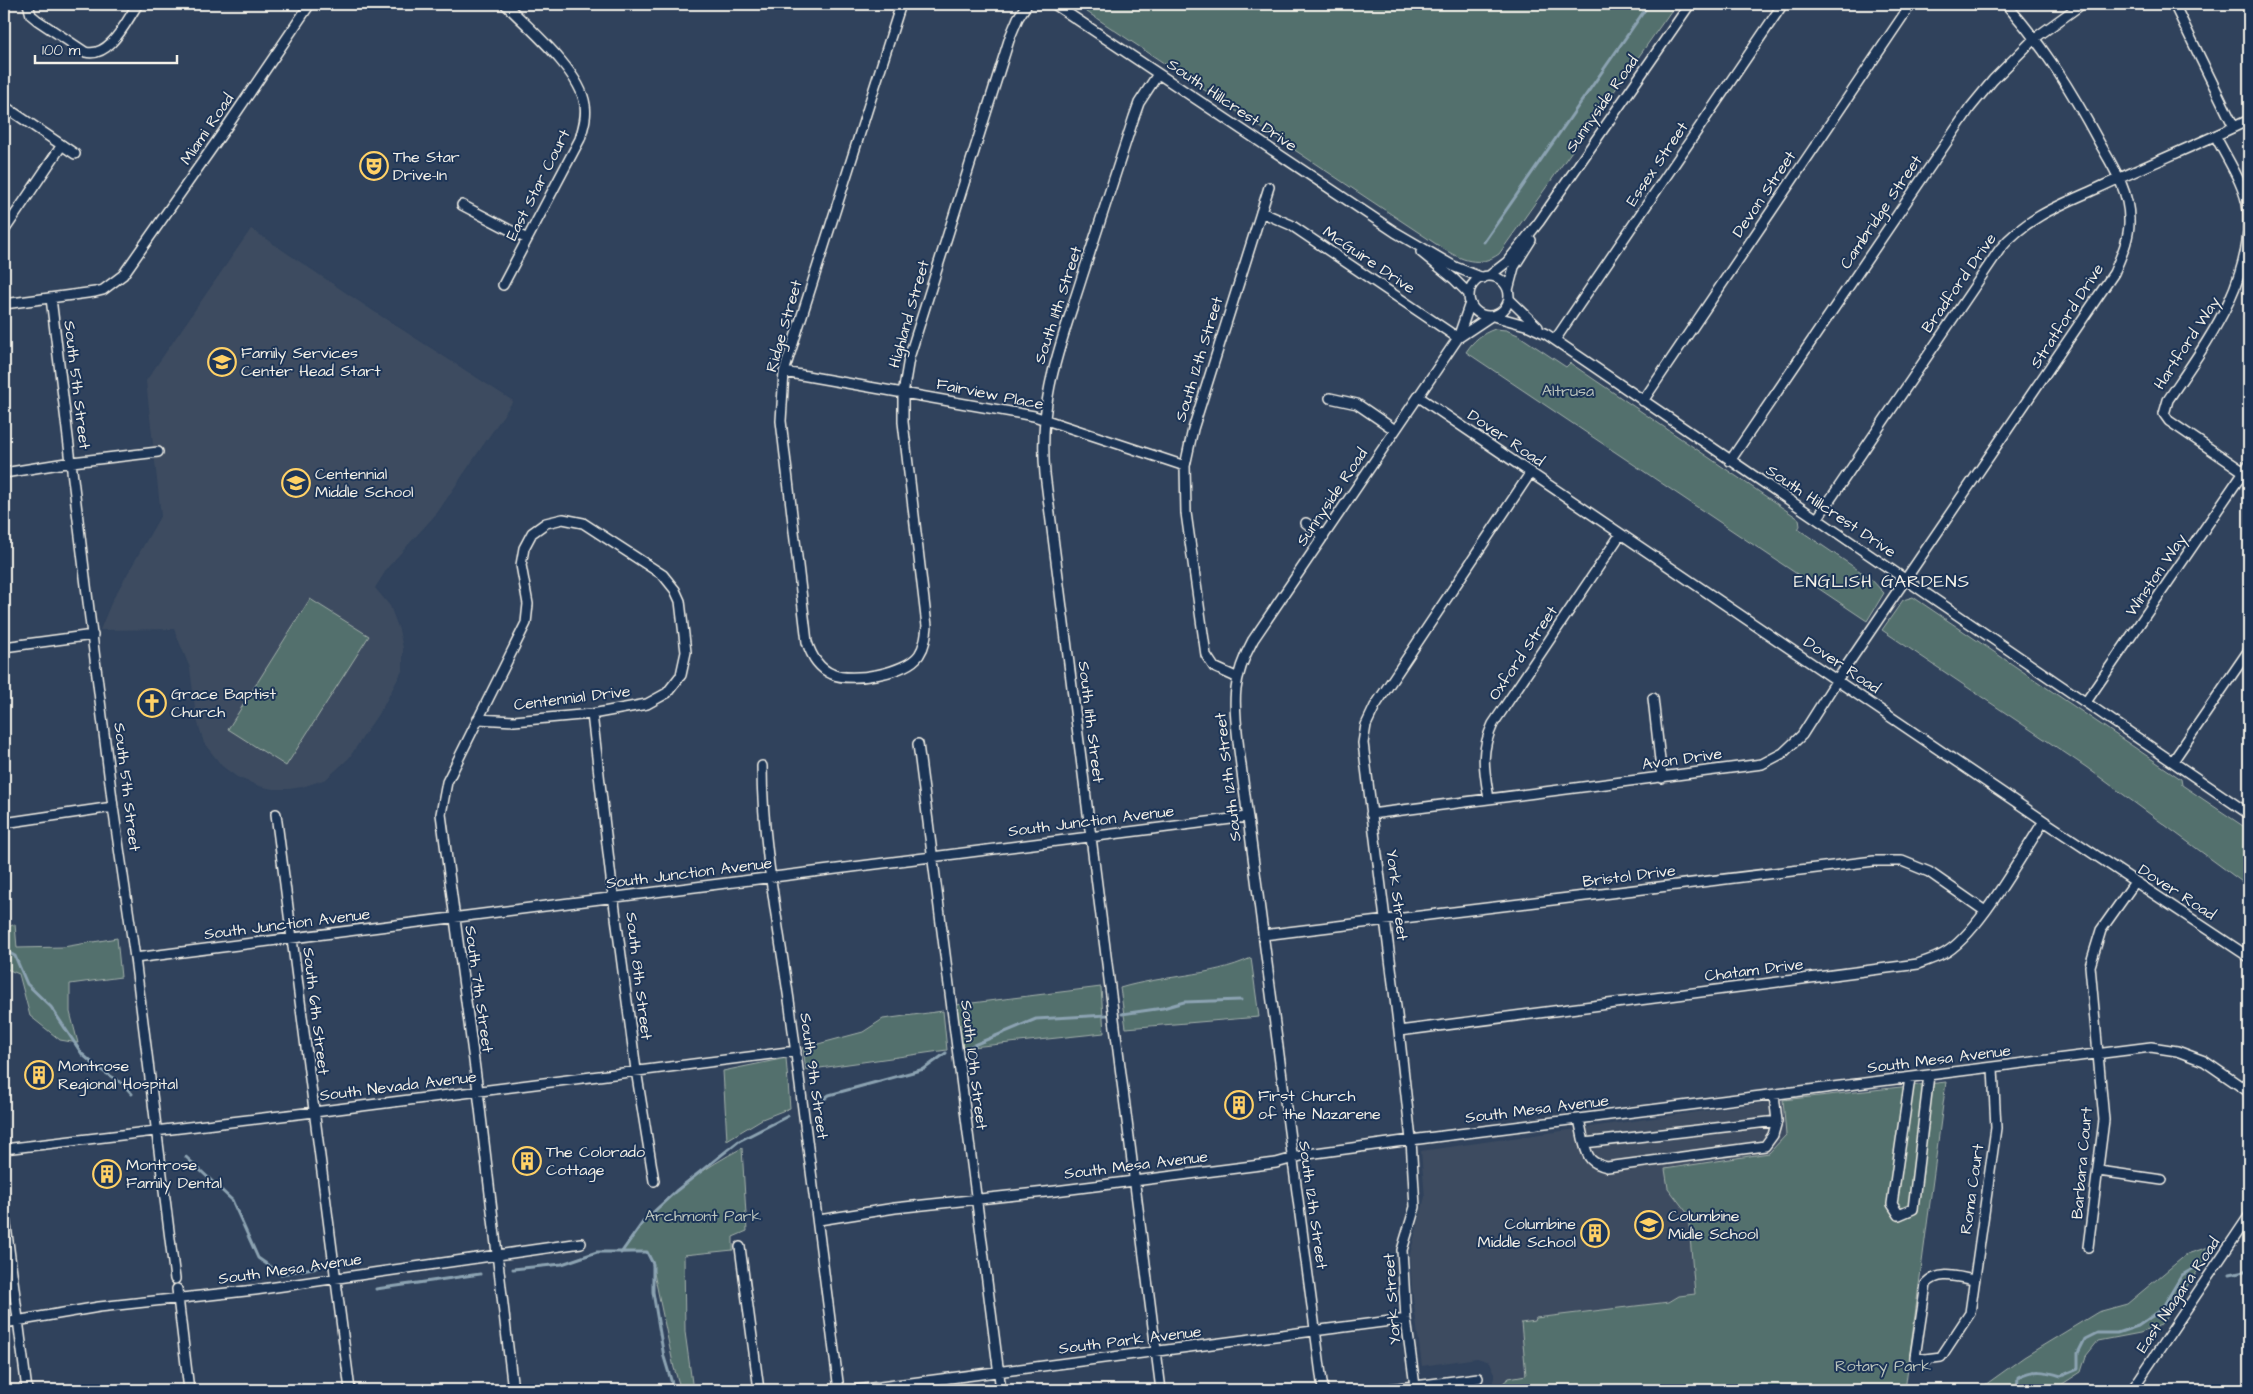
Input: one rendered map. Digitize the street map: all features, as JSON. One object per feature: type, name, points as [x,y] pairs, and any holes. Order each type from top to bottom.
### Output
[{"type":"street","points":[[28,5],[31,15],[37,20],[85,52],[92,54],[107,48],[138,4]]},
{"type":"street","name":"Miami Road","points":[[4,304],[103,290],[117,280],[127,270],[310,4]]},
{"type":"street","name":"East Star Court","points":[[503,285],[580,139],[585,123],[585,106],[575,77],[505,4]]},
{"type":"street","name":"Ridge Street","points":[[876,675],[834,675],[818,665],[810,652],[807,642],[780,421],[784,372],[901,4]]},
{"type":"street","name":"Highland Street","points":[[876,675],[898,670],[911,663],[919,655],[926,641],[927,626],[903,422],[903,394],[909,358],[1010,37],[1018,18],[1027,4]]},
{"type":"street","name":"South Hillcrest Drive","points":[[1054,4],[1395,232]]},
{"type":"street","name":"Sunnyside Road","points":[[1486,277],[1507,262],[1539,222],[1690,4]]},
{"type":"street","name":"Essex Street","points":[[1555,340],[1783,4]]},
{"type":"street","name":"Devon Street","points":[[1643,401],[1911,4]]},
{"type":"street","name":"Stratford Drive","points":[[1906,580],[2114,273],[2126,242],[2130,219],[2128,202],[2119,178],[2067,84],[2035,38],[2006,4]]},
{"type":"street","name":"Cambridge Street","points":[[1730,461],[1970,108],[1992,80],[2035,38],[2082,4]]},
{"type":"street","points":[[2174,4],[2234,127]]},
{"type":"street","name":"South 11th Street","points":[[1158,74],[1139,103],[1052,372],[1044,419],[1043,447],[1090,836],[1161,1390]]},
{"type":"street","points":[[4,106],[75,154]]},
{"type":"street","name":"Bradford Drive","points":[[1817,519],[2000,248],[2013,233],[2039,215],[2119,178],[2216,137],[2249,120]]},
{"type":"street","name":"Hartford Way","points":[[2216,137],[2240,187],[2248,209],[2248,239],[2241,275],[2232,302],[2221,322],[2168,400],[2164,414],[2169,420],[2247,468]]},
{"type":"street","points":[[4,231],[62,145]]},
{"type":"street","name":"South 12th Street","points":[[1269,187],[1193,429],[1185,466],[1186,513],[1206,655],[1214,668],[1236,677],[1234,708],[1247,817],[1323,1390]]},
{"type":"street","points":[[462,205],[527,239]]},
{"type":"street","name":"McGuire Drive","points":[[1261,212],[1291,225],[1458,338]]},
{"type":"street","name":"Sunnyside Road","points":[[1508,294],[1514,267],[1539,222]]},
{"type":"street","points":[[1395,232],[1455,267],[1501,281],[1508,294],[1546,334]]},
{"type":"street","points":[[1395,232],[1454,279],[1479,314],[1529,326],[1546,334]]},
{"type":"street","points":[[1470,299],[1474,284],[1486,277]]},
{"type":"street","points":[[1492,316],[1503,310],[1508,294]]},
{"type":"street","name":"South 5th Street","points":[[51,298],[113,807],[135,958],[155,1130],[176,1279]]},
{"type":"street","name":"Sunnyside Road","points":[[1236,677],[1253,640],[1458,338],[1470,299]]},
{"type":"street","name":"Sunnyside Road","points":[[1458,338],[1492,316]]},
{"type":"street","name":"South Hillcrest Drive","points":[[1546,334],[2249,813]]},
{"type":"street","name":"Fairview Place","points":[[784,372],[1044,419],[1185,466]]},
{"type":"street","name":"Dover Road","points":[[1418,397],[2044,821],[2249,957]]},
{"type":"street","points":[[1330,398],[1357,404],[1396,430]]},
{"type":"street","points":[[4,473],[72,462],[158,452]]},
{"type":"street","name":"Winston Way","points":[[2086,702],[2247,468]]},
{"type":"street","name":"York Street","points":[[1415,1386],[1406,1319],[1402,1250],[1414,1207],[1411,1140],[1363,743],[1366,725],[1375,706],[1531,472]]},
{"type":"street","name":"Centennial Drive","points":[[563,519],[583,523],[663,575],[675,590],[680,601],[686,652],[681,675],[667,693],[647,704],[592,714],[514,721],[478,719],[526,623],[528,604],[521,565],[524,548],[532,533],[546,523],[563,519]]},
{"type":"street","points":[[1306,523],[1324,536]]},
{"type":"street","name":"Oxford Street","points":[[1489,799],[1483,760],[1486,740],[1493,724],[1620,535]]},
{"type":"street","name":"Avon Drive","points":[[1371,814],[1762,764],[1782,753],[1802,735],[1837,680],[1906,580]]},
{"type":"street","points":[[4,647],[93,635]]},
{"type":"street","points":[[2173,761],[2249,650]]},
{"type":"street","points":[[1653,698],[1662,778]]},
{"type":"street","name":"South 8th Street","points":[[592,714],[613,897],[636,1070],[654,1181]]},
{"type":"street","name":"South 7th Street","points":[[478,719],[447,782],[441,814],[478,1091],[513,1390]]},
{"type":"street","name":"South 10th Street","points":[[918,744],[1001,1390]]},
{"type":"street","name":"South 9th Street","points":[[762,766],[762,786],[772,877],[819,1220],[839,1390]]},
{"type":"street","points":[[4,823],[113,807]]},
{"type":"street","name":"South 6th Street","points":[[276,814],[350,1390]]},
{"type":"street","name":"South Junction Avenue","points":[[135,958],[1247,817]]},
{"type":"street","name":"Chatam Drive","points":[[1399,1030],[1918,964],[1944,954],[1965,936],[1985,911],[2044,821]]},
{"type":"street","name":"Bristol Drive","points":[[1263,935],[1874,861],[1902,861],[1929,872],[1985,911]]},
{"type":"street","name":"Barbara Court","points":[[2088,1247],[2104,1120],[2090,966],[2101,930],[2135,882]]},
{"type":"street","name":"South Mesa Avenue","points":[[819,1220],[976,1198],[1276,1163],[1308,1154],[1411,1140],[2151,1047],[2177,1051],[2204,1060],[2246,1090]]},
{"type":"street","name":"South Nevada Avenue","points":[[4,1148],[314,1112],[796,1051]]},
{"type":"street","name":"Roma Court","points":[[1974,1280],[1943,1274],[1932,1277],[1926,1284],[1915,1357],[1925,1359],[1941,1357],[1970,1313],[1996,1128],[1993,1068]]},
{"type":"street","points":[[1910,1078],[1892,1204],[1899,1216],[1913,1209],[1929,1075]]},
{"type":"street","points":[[2246,1090],[2249,1079]]},
{"type":"street","points":[[1579,1119],[1586,1153],[1594,1163],[1607,1167],[1765,1146],[1773,1135],[1776,1121],[1774,1095]]},
{"type":"street","points":[[1584,1143],[1776,1121]]},
{"type":"street","points":[[2099,1170],[2162,1180]]},
{"type":"street","points":[[4,1210],[27,1390]]},
{"type":"street","name":"East Niagara Road","points":[[2132,1390],[2249,1216]]},
{"type":"street","name":"South Mesa Avenue","points":[[4,1323],[178,1294],[336,1279],[581,1243]]},
{"type":"street","points":[[740,1247],[759,1390]]},
{"type":"street","points":[[178,1294],[189,1390]]},
{"type":"street","name":"South Park Avenue","points":[[857,1390],[1406,1319]]},
{"type":"street","points":[[1381,1390],[1478,1378]]},
{"type":"shaded area","points":[[251,229],[373,311],[513,401],[437,513],[388,567],[375,588],[390,606],[399,630],[403,648],[403,669],[384,705],[349,758],[326,779],[289,789],[273,789],[259,786],[237,777],[222,766],[204,743],[196,716],[190,668],[174,629],[100,630],[112,601],[161,515],[146,381]]},
{"type":"shaded area","name":"Columbine Midle School","points":[[1896,1087],[1867,1332],[1509,1378],[1495,1390],[1491,1390],[1495,1374],[1490,1362],[1477,1358],[1422,1366],[1412,1289],[1410,1254],[1425,1197],[1421,1151],[1783,1100]]},
{"type":"green space","points":[[1075,4],[1676,4],[1499,254],[1484,261],[1470,261],[1442,248]]},
{"type":"green space","name":"Altrusa","points":[[1495,329],[1506,330],[1518,335],[1566,367],[1570,363],[1799,519],[1800,526],[1798,529],[1870,578],[1884,593],[1867,621],[1466,352],[1478,338]]},
{"type":"green space","points":[[1913,597],[2181,779],[2182,785],[2249,830],[2249,887],[2086,767],[1882,630],[1903,600]]},
{"type":"green space","points":[[310,599],[369,636],[286,766],[228,729]]},
{"type":"green space","points":[[15,924],[17,948],[63,947],[117,938],[121,977],[70,984],[70,1012],[78,1043],[60,1040],[30,1016],[19,974],[4,968],[4,929]]},
{"type":"green space","points":[[1251,958],[1259,1017],[1126,1028],[1120,988],[1219,969]]},
{"type":"green space","points":[[1101,987],[1104,1033],[963,1048],[956,1005]]},
{"type":"green space","points":[[943,1011],[947,1050],[806,1070],[803,1048],[863,1032],[883,1019]]},
{"type":"green space","points":[[786,1058],[790,1108],[762,1119],[727,1140],[723,1071]]},
{"type":"green space","name":"Rotary Park","points":[[1946,1082],[1905,1390],[1495,1390],[1509,1378],[1526,1375],[1521,1323],[1535,1321],[1536,1318],[1669,1302],[1679,1296],[1695,1294],[1688,1214],[1668,1188],[1665,1169],[1769,1153],[1786,1135],[1783,1100]]},
{"type":"green space","name":"Archmont Park","points":[[742,1148],[747,1231],[733,1237],[733,1250],[684,1255],[685,1332],[693,1390],[681,1390],[674,1368],[651,1259],[647,1252],[620,1253],[637,1229],[665,1200],[715,1163]]},
{"type":"green space","points":[[2215,1245],[2161,1325],[2140,1333],[2098,1341],[2086,1356],[2081,1372],[2053,1390],[1978,1390],[2024,1357],[2098,1312],[2127,1304],[2187,1254]]},
{"type":"waterway","points":[[1484,242],[1649,4]]},
{"type":"waterway","points":[[4,950],[15,956],[27,984],[51,1007],[82,1054],[98,1068],[123,1084],[132,1094]]},
{"type":"waterway","points":[[1122,1014],[1163,1008],[1184,1002],[1241,1000]]},
{"type":"waterway","points":[[969,1047],[1036,1019],[1107,1015]]},
{"type":"waterway","points":[[814,1107],[829,1095],[924,1069],[946,1053]]},
{"type":"waterway","points":[[621,1253],[643,1222],[676,1191],[739,1141],[788,1116]]},
{"type":"waterway","points":[[186,1157],[232,1200],[258,1258],[281,1274],[318,1267]]},
{"type":"waterway","points":[[513,1269],[562,1264],[597,1252],[647,1252],[653,1264],[653,1292],[664,1357],[674,1390]]},
{"type":"waterway","points":[[2017,1390],[2018,1377],[2024,1374],[2040,1372],[2061,1376],[2078,1369],[2078,1353],[2085,1339],[2097,1333],[2117,1333],[2138,1326],[2161,1310],[2182,1275],[2196,1267]]},
{"type":"waterway","points":[[2230,1274],[2249,1270]]},
{"type":"waterway","points":[[376,1289],[480,1274]]},
{"type":"place","name":"The Star Drive-In","points":[[374,166]]},
{"type":"place","name":"Family Services Center Head Start","points":[[222,362]]},
{"type":"place","name":"Centennial Middle School","points":[[296,483]]},
{"type":"place","name":"Grace Baptist Church","points":[[152,703]]},
{"type":"place","name":"Montrose Regional Hospital","points":[[39,1075]]},
{"type":"place","name":"First Church of the Nazarene","points":[[1239,1105]]},
{"type":"place","name":"The Colorado Cottage","points":[[527,1161]]},
{"type":"place","name":"Montrose Family Dental","points":[[107,1174]]},
{"type":"place","name":"Columbine Midle School","points":[[1649,1225]]},
{"type":"place","name":"Columbine Middle School","points":[[1595,1233]]},
{"type":"district","name":"ENGLISH GARDENS","points":[[1882,581]]}]
